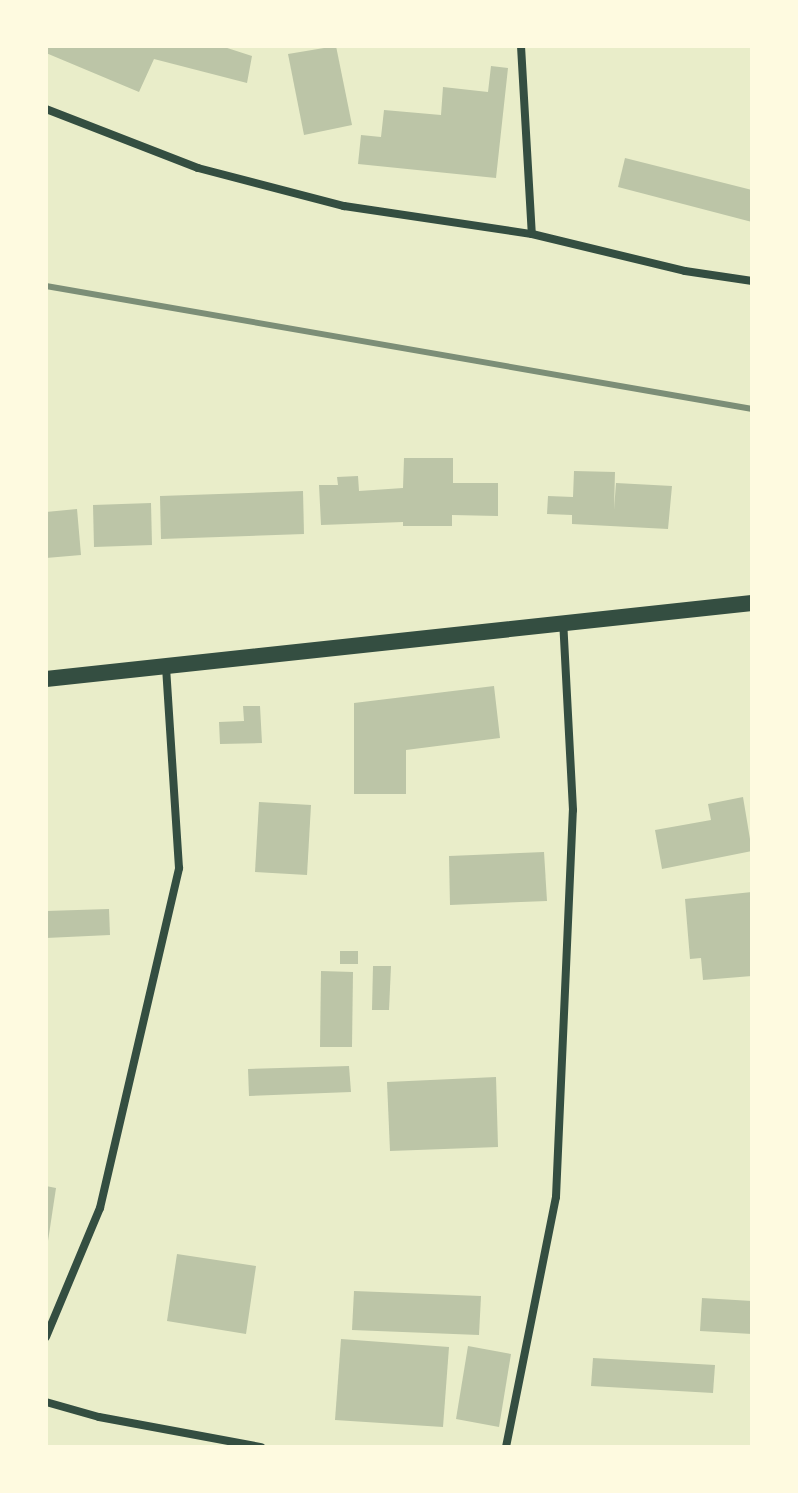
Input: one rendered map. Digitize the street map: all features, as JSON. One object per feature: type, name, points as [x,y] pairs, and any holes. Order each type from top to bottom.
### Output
[{"type":"main road","points":[[46,679],[752,603]]},
{"type":"street","points":[[521,46],[532,234]]},
{"type":"street","points":[[46,109],[227,176],[344,206],[532,234],[685,271],[752,281]]},
{"type":"street","points":[[508,1444],[556,1197],[573,810],[563,622]]},
{"type":"street","points":[[46,1337],[100,1208],[179,868],[166,667]]},
{"type":"street","points":[[46,1402],[99,1417],[261,1447]]},
{"type":"building","points":[[46,46],[221,46],[252,56],[247,83],[154,59],[139,92],[46,53]]},
{"type":"building","points":[[336,46],[352,125],[304,135],[288,54]]},
{"type":"building","points":[[491,66],[508,68],[496,178],[358,164],[361,135],[381,137],[384,110],[441,115],[443,87],[488,92]]},
{"type":"building","points":[[625,158],[752,190],[752,222],[618,187]]},
{"type":"building","points":[[404,458],[453,458],[453,483],[498,483],[498,516],[452,515],[452,526],[403,526],[403,522],[321,525],[319,485],[338,485],[337,477],[358,476],[359,491],[403,488]]},
{"type":"building","points":[[574,471],[615,472],[614,510],[616,483],[672,486],[668,529],[572,524],[572,515],[547,514],[548,496],[573,497]]},
{"type":"building","points":[[303,491],[304,534],[161,539],[160,496]]},
{"type":"building","points":[[151,503],[152,545],[94,547],[93,505]]},
{"type":"building","points":[[77,509],[81,555],[46,558],[46,512]]},
{"type":"building","points":[[494,686],[500,738],[406,750],[406,794],[354,794],[354,703]]},
{"type":"building","points":[[243,706],[260,706],[262,743],[220,744],[219,722],[244,721]]},
{"type":"building","points":[[743,797],[752,851],[662,869],[655,830],[711,820],[708,804]]},
{"type":"building","points":[[259,802],[311,805],[307,875],[255,872]]},
{"type":"building","points":[[544,852],[547,901],[450,905],[449,856]]},
{"type":"building","points":[[752,892],[752,976],[703,980],[701,958],[690,959],[685,899]]},
{"type":"building","points":[[109,909],[110,935],[46,938],[46,911]]},
{"type":"building","points":[[340,951],[358,951],[358,964],[340,964]]},
{"type":"building","points":[[373,966],[391,966],[389,1010],[372,1010]]},
{"type":"building","points":[[321,971],[353,972],[352,1047],[320,1047]]},
{"type":"building","points":[[349,1066],[351,1092],[249,1096],[248,1069]]},
{"type":"building","points":[[496,1077],[498,1147],[390,1151],[387,1082]]},
{"type":"building","points":[[46,1186],[56,1188],[48,1241],[46,1241]]},
{"type":"building","points":[[177,1254],[256,1266],[246,1334],[167,1321]]},
{"type":"building","points":[[354,1291],[481,1296],[479,1335],[352,1330]]},
{"type":"building","points":[[702,1298],[752,1301],[752,1334],[700,1331]]},
{"type":"building","points":[[341,1339],[449,1347],[443,1427],[335,1420]]},
{"type":"building","points":[[468,1346],[511,1354],[499,1427],[456,1419]]},
{"type":"building","points":[[593,1358],[715,1365],[713,1393],[591,1386]]},
{"type":"railway","points":[[46,286],[752,409]]}]
